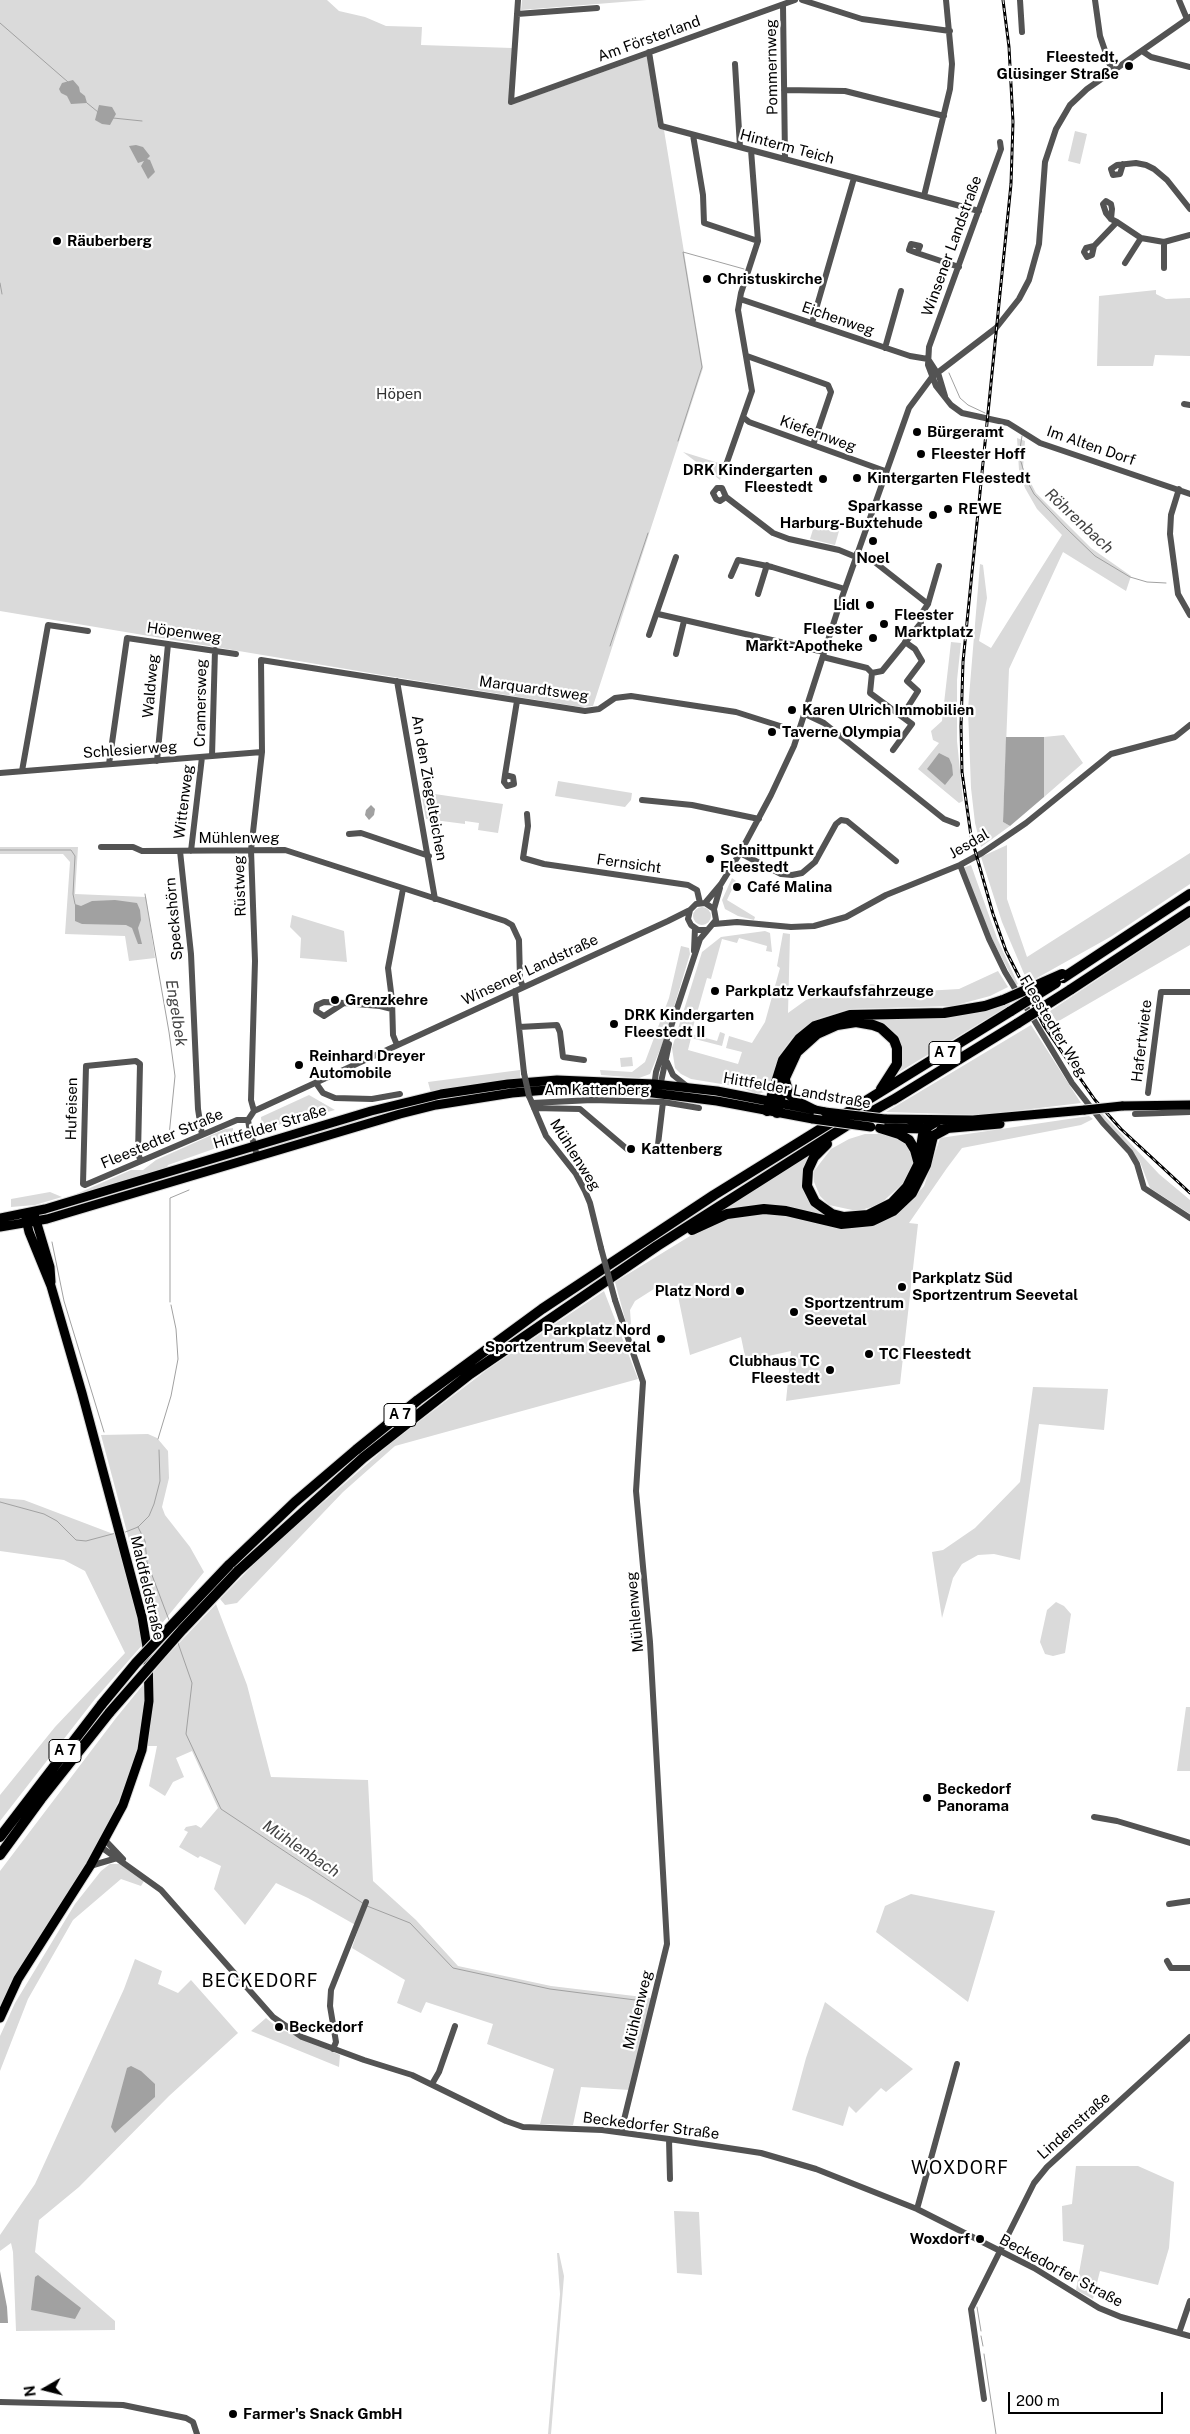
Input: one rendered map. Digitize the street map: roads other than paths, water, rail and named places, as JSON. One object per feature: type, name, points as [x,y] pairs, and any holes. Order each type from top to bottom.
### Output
[{"type":"highway","name":"A 7","points":[[0,1837],[102,1704],[143,1656],[229,1565],[322,1478],[464,1365],[650,1236],[1011,1011],[1190,894]]},
{"type":"highway","name":"A 7","points":[[0,1855],[41,1799],[110,1712],[170,1644],[238,1572],[324,1492],[424,1409],[514,1342],[657,1246],[846,1126],[898,1097],[1018,1023],[1190,911]]},
{"type":"highway","points":[[773,1107],[780,1067],[790,1048],[808,1031],[825,1021],[859,1014],[944,1013],[985,1006],[1062,976]]},
{"type":"highway","points":[[773,1107],[797,1052],[817,1034],[837,1025],[864,1023],[881,1028],[888,1033],[897,1048],[896,1064],[893,1073],[878,1094]]},
{"type":"highway","points":[[785,1078],[789,1094],[813,1114]]},
{"type":"highway","points":[[898,1097],[819,1151],[808,1170],[810,1193],[815,1202],[832,1214],[844,1217],[868,1215],[880,1210],[900,1195],[913,1178],[918,1165],[924,1129],[937,1121]]},
{"type":"highway","points":[[911,1120],[924,1129],[931,1140]]},
{"type":"highway","points":[[879,1125],[909,1140],[915,1150],[918,1165]]},
{"type":"highway","points":[[657,1246],[727,1214],[744,1210],[786,1211],[841,1224],[872,1221],[893,1211],[912,1193],[926,1165],[931,1140],[935,1133],[946,1129]]},
{"type":"main road","name":"Hittfelder Landstraße","points":[[528,1092],[574,1080],[657,1087],[688,1087],[773,1107],[879,1125],[924,1129],[946,1129],[1004,1123],[1067,1111]]},
{"type":"main road","name":"Hittfelder Landstraße","points":[[657,1087],[717,1101],[773,1107]]},
{"type":"main road","name":"Hittfelder Straße","points":[[0,1227],[37,1222],[424,1108],[528,1092]]},
{"type":"main road","name":"Hittfelder Straße","points":[[0,1218],[29,1213],[371,1111],[442,1094],[528,1092]]},
{"type":"main road","name":"Hittfelder Landstraße","points":[[813,1114],[825,1112],[879,1125],[911,1120],[990,1119],[1122,1106],[1190,1106]]},
{"type":"main road","name":"Maldfeldstraße","points":[[29,1213],[35,1216],[37,1222],[50,1267],[51,1286]]},
{"type":"main road","points":[[26,1224],[29,1213]]},
{"type":"main road","name":"Maldfeldstraße","points":[[0,2018],[18,1979],[90,1866],[123,1805],[136,1770],[145,1733],[148,1700],[146,1637],[121,1535],[51,1286],[26,1224]]},
{"type":"street","points":[[518,0],[517,14],[597,8]]},
{"type":"street","name":"Am Försterland","points":[[517,14],[511,102],[796,0]]},
{"type":"street","points":[[802,0],[862,19],[950,31]]},
{"type":"street","points":[[924,196],[944,116],[952,64],[946,0]]},
{"type":"street","points":[[1020,0],[1022,32]]},
{"type":"street","points":[[1094,0],[1100,36],[1112,71]]},
{"type":"street","points":[[1179,0],[1189,18]]},
{"type":"street","name":"Pommernweg","points":[[783,5],[785,158]]},
{"type":"street","name":"Winsener Landstraße","points":[[400,1044],[668,921],[703,903],[721,884],[759,819],[783,771],[799,732],[856,555],[909,408],[935,375],[996,328],[1019,299],[1029,280],[1040,244],[1045,162],[1056,129],[1077,97],[1189,18]]},
{"type":"street","points":[[1142,51],[1151,57],[1190,67]]},
{"type":"street","name":"Hinterm Teich","points":[[649,52],[661,126],[979,211]]},
{"type":"street","points":[[735,64],[740,147]]},
{"type":"street","points":[[784,90],[845,91],[944,116]]},
{"type":"street","points":[[694,135],[703,195],[704,223],[758,241]]},
{"type":"street","name":"Winsener Landstraße","points":[[935,375],[928,365],[929,347],[1001,149],[1000,142]]},
{"type":"street","points":[[726,465],[752,391],[738,310],[758,241],[751,150]]},
{"type":"street","points":[[1123,164],[1136,163],[1154,168],[1167,180],[1190,208]]},
{"type":"street","points":[[812,323],[854,178]]},
{"type":"street","points":[[1094,246],[1114,220],[1140,238],[1164,242],[1190,236]]},
{"type":"street","points":[[1125,263],[1140,238]]},
{"type":"street","points":[[1164,242],[1164,268]]},
{"type":"street","points":[[918,253],[959,267]]},
{"type":"street","points":[[885,348],[901,291]]},
{"type":"street","name":"Eichenweg","points":[[740,299],[916,358],[928,359]]},
{"type":"street","points":[[747,356],[828,385],[831,392],[813,445]]},
{"type":"street","name":"Im Alten Dorf","points":[[935,375],[946,397],[955,409],[963,414],[1008,423],[1040,443],[1190,494]]},
{"type":"street","name":"Kiefernweg","points":[[743,417],[749,422],[885,471]]},
{"type":"street","points":[[1179,489],[1171,515],[1170,534],[1178,594],[1190,615]]},
{"type":"street","points":[[726,497],[769,531],[872,560],[928,604]]},
{"type":"street","points":[[650,635],[676,557]]},
{"type":"street","points":[[731,576],[736,561],[767,566],[845,588]]},
{"type":"street","points":[[758,594],[767,566]]},
{"type":"street","points":[[872,673],[882,671],[921,623],[920,616],[928,604],[939,566]]},
{"type":"street","points":[[658,614],[824,655],[867,668],[872,673]]},
{"type":"street","points":[[676,654],[684,621]]},
{"type":"street","points":[[22,771],[48,625],[88,632]]},
{"type":"street","name":"Höpenweg","points":[[109,764],[128,638],[236,654]]},
{"type":"street","points":[[902,716],[918,691],[907,681],[922,661],[915,649],[905,642]]},
{"type":"street","name":"Waldweg","points":[[156,761],[168,644]]},
{"type":"street","name":"Cramersweg","points":[[212,756],[214,650]]},
{"type":"street","name":"Marquardtsweg","points":[[261,660],[585,711],[599,708],[615,698],[631,696],[736,712],[799,732]]},
{"type":"street","name":"Rüstweg","points":[[254,1112],[251,1100],[255,961],[251,850],[262,752],[261,660]]},
{"type":"street","points":[[872,673],[870,692],[912,724],[893,750]]},
{"type":"street","name":"An den Ziegelteichen","points":[[397,681],[435,899]]},
{"type":"street","points":[[505,775],[517,700]]},
{"type":"street","points":[[805,714],[824,723],[944,819],[957,824]]},
{"type":"street","name":"Jesdal","points":[[714,924],[737,922],[791,928],[832,922],[886,895],[960,865],[1026,823],[1105,758],[1120,751],[1175,737],[1190,725]]},
{"type":"street","name":"Schlesierweg","points":[[0,773],[262,752]]},
{"type":"street","name":"Wittenweg","points":[[191,851],[202,757]]},
{"type":"street","points":[[642,800],[677,803],[759,819]]},
{"type":"street","name":"Fernsicht","points":[[528,814],[524,858],[535,859],[544,864],[688,885],[697,890],[703,903]]},
{"type":"street","points":[[740,853],[781,874],[802,872],[815,862],[836,824],[841,820],[847,821],[896,861]]},
{"type":"street","points":[[349,834],[361,833],[429,856]]},
{"type":"street","name":"Mühlenweg","points":[[101,847],[180,851],[286,850],[403,888],[512,925],[519,940],[520,979],[523,987]]},
{"type":"street","name":"Speckshörn","points":[[180,851],[191,954],[198,1109],[202,1135]]},
{"type":"street","name":"Fleestedter Weg","points":[[960,865],[989,939],[1032,1019],[1072,1083],[1103,1123],[1130,1152],[1137,1164],[1144,1188],[1190,1218]]},
{"type":"street","name":"Winsener Landstraße","points":[[714,924],[721,884]]},
{"type":"street","points":[[257,1156],[248,1120],[254,1112],[400,1044],[393,1035],[388,968],[403,888]]},
{"type":"street","points":[[703,903],[715,912]]},
{"type":"street","points":[[690,910],[690,923],[695,928],[706,930]]},
{"type":"street","name":"Jesdal","points":[[715,912],[737,922]]},
{"type":"street","name":"Winsener Landstraße","points":[[668,921],[690,923]]},
{"type":"street","points":[[657,1087],[656,1072],[693,960],[706,930],[714,924]]},
{"type":"street","points":[[693,960],[695,928]]},
{"type":"street","name":"Mühlenweg","points":[[515,991],[528,1092],[546,1136],[570,1167],[584,1191],[616,1300],[639,1368],[643,1387],[636,1491],[650,1642],[667,1944],[621,2132]]},
{"type":"street","name":"Hafertwiete","points":[[1148,1093],[1161,992],[1190,992]]},
{"type":"street","points":[[344,1003],[392,1009]]},
{"type":"street","points":[[519,1027],[557,1025],[560,1028],[563,1057],[584,1060]]},
{"type":"street","points":[[657,1087],[667,1060],[669,1036]]},
{"type":"street","points":[[667,1060],[673,1075],[688,1087]]},
{"type":"street","name":"Hufeisen","points":[[86,1186],[83,1184],[84,1070],[87,1065],[136,1061],[140,1064],[138,1154],[141,1161]]},
{"type":"street","points":[[316,1083],[321,1092],[334,1098],[372,1099],[400,1094]]},
{"type":"street","name":"Mühlenweg","points":[[528,1092],[580,1109],[627,1150]]},
{"type":"street","name":"Am Kattenberg","points":[[528,1092],[582,1100],[663,1102],[699,1108]]},
{"type":"street","name":"Am Kattenberg","points":[[657,1153],[663,1102]]},
{"type":"street","points":[[1135,1114],[1190,1112]]},
{"type":"street","name":"Fleestedter Straße","points":[[86,1186],[237,1120],[248,1120]]},
{"type":"street","points":[[1094,1817],[1117,1821],[1190,1843]]},
{"type":"street","name":"Beckedorfer Straße","points":[[103,1844],[129,1866]]},
{"type":"street","name":"Beckedorfer Straße","points":[[103,1844],[172,1901],[280,2024],[302,2037],[412,2075],[506,2121],[523,2127],[621,2132],[761,2153],[787,2160],[917,2209],[1048,2276],[1099,2308],[1121,2318],[1190,2336]]},
{"type":"street","points":[[90,1866],[118,1858]]},
{"type":"street","points":[[333,2049],[336,2042],[330,2006],[332,1984],[366,1902]]},
{"type":"street","points":[[1169,1904],[1190,1902]]},
{"type":"street","points":[[1167,1961],[1171,1968],[1190,1968]]},
{"type":"street","points":[[432,2084],[439,2072],[455,2026]]},
{"type":"street","name":"Lindenstraße","points":[[984,2398],[971,2309],[1039,2175],[1190,2037]]},
{"type":"street","points":[[917,2209],[958,2064]]},
{"type":"street","points":[[669,2139],[670,2179]]},
{"type":"street","points":[[1179,2333],[1190,2301]]},
{"type":"street","points":[[0,2402],[123,2404],[186,2418],[192,2422],[197,2434]]},
{"type":"waterway","points":[[0,23],[68,82]]},
{"type":"waterway","points":[[87,103],[98,112]]},
{"type":"waterway","points":[[113,118],[142,121]]},
{"type":"waterway","points":[[678,441],[702,367],[683,252],[744,269]]},
{"type":"waterway","points":[[0,283],[2,294]]},
{"type":"waterway","name":"Röhrenbach","points":[[949,373],[960,398],[968,405],[985,413]]},
{"type":"waterway","name":"Röhrenbach","points":[[1022,436],[1019,455],[1026,479],[1034,494],[1066,528],[1095,556],[1130,577],[1147,582],[1166,583]]},
{"type":"waterway","points":[[610,646],[648,533]]},
{"type":"waterway","name":"Engelbek","points":[[0,850],[71,850],[75,856],[73,894],[75,904]]},
{"type":"waterway","name":"Engelbek","points":[[145,894],[175,1076],[169,1136]]},
{"type":"waterway","name":"Engelbek","points":[[170,1302],[170,1198],[189,1190]]},
{"type":"waterway","points":[[52,1242],[64,1301],[104,1432]]},
{"type":"waterway","name":"Engelbek","points":[[158,1439],[171,1396],[178,1359],[176,1329],[171,1305]]},
{"type":"waterway","name":"Engelbek","points":[[123,1533],[138,1527],[149,1516],[160,1481],[159,1450]]},
{"type":"waterway","name":"Engelbek","points":[[0,1502],[44,1514],[57,1521],[76,1540],[86,1541],[116,1533]]},
{"type":"waterway","name":"Mühlenbach","points":[[138,1527],[145,1541],[147,1562],[169,1620]]},
{"type":"waterway","name":"Mühlenbach","points":[[178,1643],[192,1683],[186,1734],[221,1809],[364,1904]]},
{"type":"waterway","name":"Mühlenbach","points":[[367,1906],[410,1923],[453,1968],[550,1989],[643,2001]]},
{"type":"waterway","name":"Mühlenbach","points":[[977,2307],[981,2331]]},
{"type":"waterway","name":"Mühlenbach","points":[[981,2336],[983,2346]]},
{"type":"waterway","name":"Mühlenbach","points":[[984,2354],[996,2434]]},
{"type":"railway","points":[[1003,0],[1009,47],[1013,122],[1011,184],[963,662],[962,772],[971,836],[993,914],[1006,951],[1044,1026],[1095,1100],[1121,1129],[1190,1193]]},
{"type":"place","name":"Fleestedt, Glüsinger Straße","points":[[1129,66]]},
{"type":"place","name":"Räuberberg","points":[[57,241]]},
{"type":"place","name":"Christuskirche","points":[[707,279]]},
{"type":"place","name":"Bürgeramt","points":[[917,432]]},
{"type":"place","name":"Fleester Hoff","points":[[921,454]]},
{"type":"place","name":"Kintergarten Fleestedt","points":[[857,478]]},
{"type":"place","name":"DRK Kindergarten Fleestedt","points":[[823,479]]},
{"type":"place","name":"REWE","points":[[948,509]]},
{"type":"place","name":"Sparkasse Harburg-Buxtehude","points":[[933,515]]},
{"type":"place","name":"Noel","points":[[873,541]]},
{"type":"place","name":"Lidl","points":[[870,605]]},
{"type":"place","name":"Fleester Marktplatz","points":[[884,624]]},
{"type":"place","name":"Fleester Markt-Apotheke","points":[[873,638]]},
{"type":"place","name":"Karen Ulrich Immobilien","points":[[792,710]]},
{"type":"place","name":"Taverne Olympia","points":[[772,732]]},
{"type":"place","name":"Schnittpunkt Fleestedt","points":[[710,859]]},
{"type":"place","name":"Café Malina","points":[[737,887]]},
{"type":"place","name":"Parkplatz Verkaufsfahrzeuge","points":[[715,991]]},
{"type":"place","name":"Grenzkehre","points":[[335,1000]]},
{"type":"place","name":"DRK Kindergarten Fleestedt II","points":[[614,1024]]},
{"type":"place","name":"Reinhard Dreyer Automobile","points":[[299,1065]]},
{"type":"place","name":"Kattenberg","points":[[631,1149]]},
{"type":"place","name":"Parkplatz Süd Sportzentrum Seevetal","points":[[902,1287]]},
{"type":"place","name":"Platz Nord","points":[[740,1291]]},
{"type":"place","name":"Sportzentrum Seevetal","points":[[794,1312]]},
{"type":"place","name":"Parkplatz Nord Sportzentrum Seevetal","points":[[661,1339]]},
{"type":"place","name":"TC Fleestedt","points":[[869,1354]]},
{"type":"place","name":"Clubhaus TC Fleestedt","points":[[830,1370]]},
{"type":"place","name":"Beckedorf Panorama","points":[[927,1798]]},
{"type":"place","name":"Beckedorf","points":[[279,2027]]},
{"type":"place","name":"Woxdorf","points":[[980,2239]]},
{"type":"place","name":"Farmer's Snack GmbH","points":[[233,2414]]},
{"type":"district","name":"BECKEDORF","points":[[260,1981]]},
{"type":"district","name":"WOXDORF","points":[[960,2168]]},
{"type":"park label","name":"Höpen","points":[[399,394]]}]
